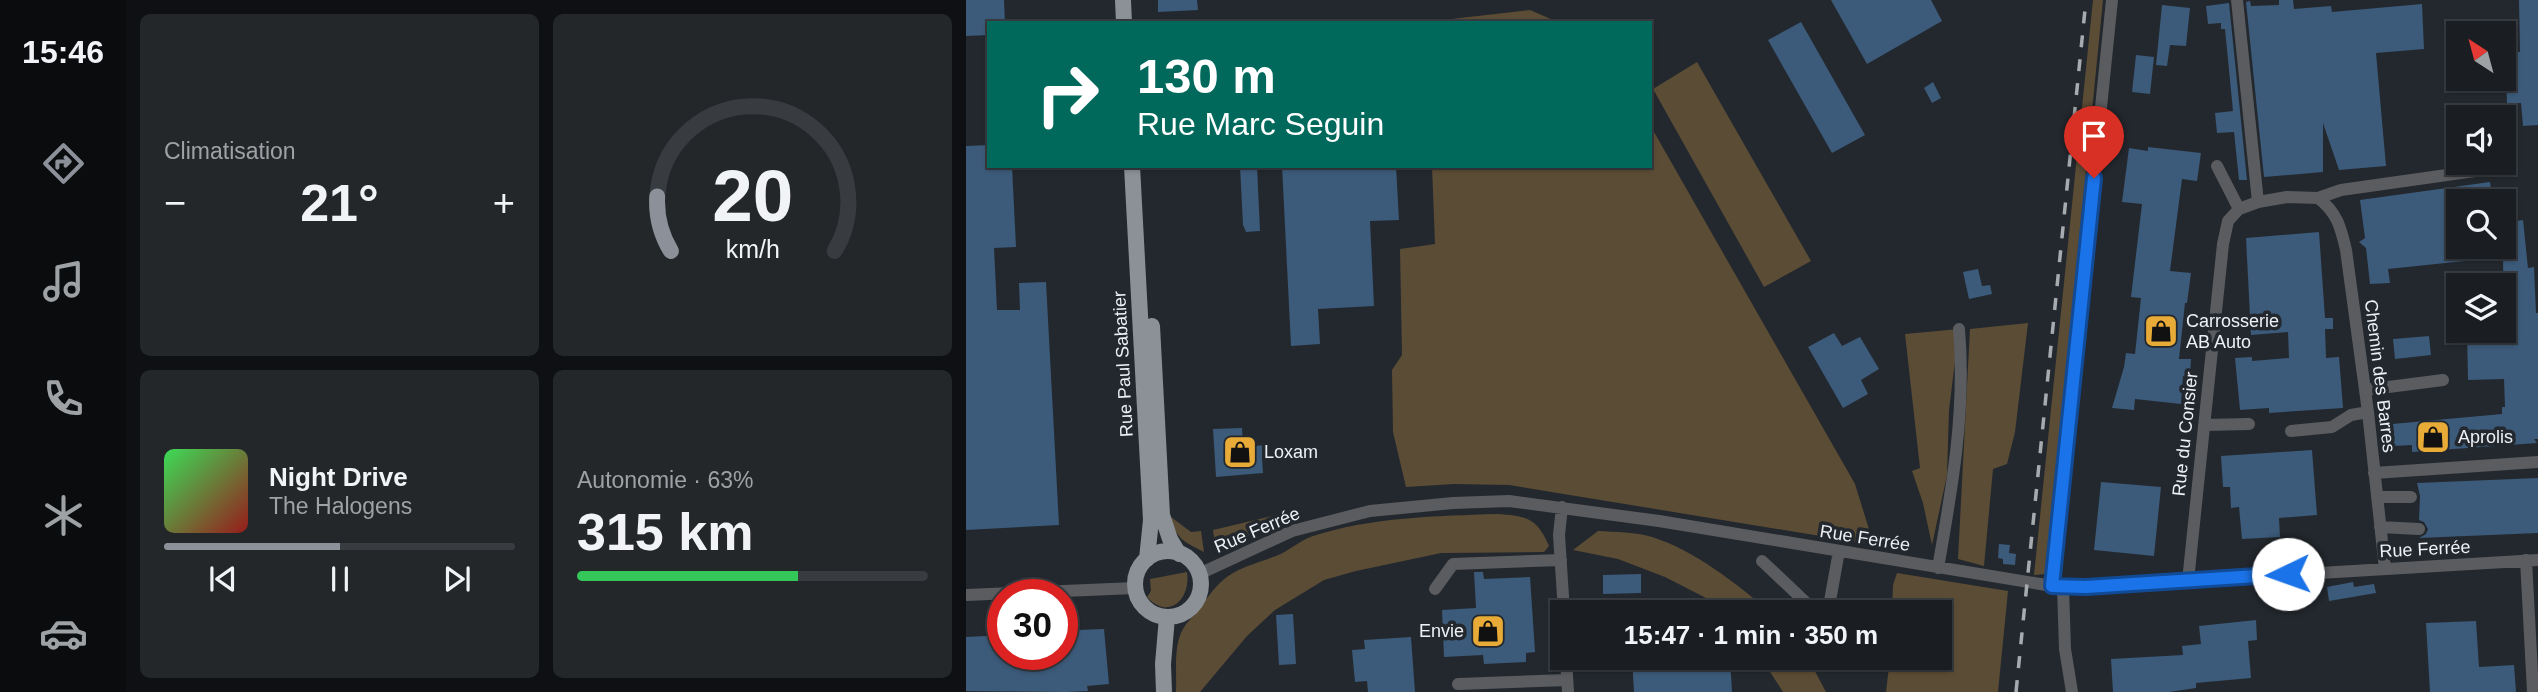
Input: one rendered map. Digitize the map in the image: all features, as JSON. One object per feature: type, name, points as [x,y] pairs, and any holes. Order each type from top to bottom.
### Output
[{"type":"main road","points":[[1123,0],[1124,21]]},
{"type":"main road","points":[[1134,0],[1135,21]]},
{"type":"main road","name":"Rue Paul Sabatier","points":[[1132,168],[1151,520],[1147,559]]},
{"type":"main road","name":"Rue Paul Sabatier","points":[[1143,168],[1162,515],[1170,539],[1179,554]]},
{"type":"main road","points":[[1163,552],[1179,554],[1194,565],[1199,574],[1201,584],[1194,604],[1187,611],[1167,617],[1152,613],[1137,596],[1136,577],[1140,567],[1147,559],[1163,552]]},
{"type":"main road","points":[[1164,692],[1167,617]]},
{"type":"street","points":[[2071,692],[2058,586],[2112,0]]},
{"type":"street","points":[[2236,0],[2258,202]]},
{"type":"street","points":[[2217,166],[2239,209],[2258,202],[2287,197],[2318,198],[2342,190],[2448,175]]},
{"type":"street","name":"Chemin des Barres","points":[[2318,198],[2331,207],[2340,224],[2368,411],[2385,569]]},
{"type":"street","name":"Rue du Consier","points":[[2188,581],[2223,244],[2228,221],[2239,209]]},
{"type":"street","points":[[1938,568],[1954,477],[1961,390],[1959,330]]},
{"type":"street","points":[[2365,390],[2442,380]]},
{"type":"street","points":[[2291,431],[2332,427],[2351,415],[2368,411]]},
{"type":"street","points":[[2204,425],[2249,424]]},
{"type":"street","points":[[2374,473],[2538,462]]},
{"type":"street","points":[[2377,497],[2411,497]]},
{"type":"street","name":"Rue Ferrée","points":[[1199,574],[1292,531],[1370,511],[1467,502],[1509,502],[1562,507],[2058,586],[2188,581],[2532,560]]},
{"type":"street","points":[[1562,507],[1559,535],[1563,600]]},
{"type":"street","points":[[2381,527],[2419,529]]},
{"type":"street","points":[[1830,600],[1839,551]]},
{"type":"street","points":[[1435,589],[1453,564],[1561,560]]},
{"type":"street","points":[[2532,560],[2533,692]]},
{"type":"street","points":[[1762,561],[1803,600]]},
{"type":"street","points":[[966,595],[1135,588]]},
{"type":"street","points":[[1458,684],[1568,686]]},
{"type":"shaded area","points":[[2093,0],[2103,0],[2046,574],[2034,575]]},
{"type":"shaded area","points":[[1530,10],[1555,21],[1434,21]]},
{"type":"shaded area","points":[[1697,62],[1811,261],[1764,287],[1653,89]]},
{"type":"shaded area","points":[[1652,129],[1855,484],[1872,539],[1863,543],[1509,485],[1406,487],[1393,432],[1392,370],[1402,355],[1400,249],[1435,244],[1432,168],[1652,168]]},
{"type":"shaded area","points":[[2028,323],[2015,432],[2007,464],[1993,469],[1984,566],[1958,559],[1970,329]]},
{"type":"shaded area","points":[[1959,329],[1949,410],[1947,475],[1932,545],[1923,503],[1912,471],[1920,468],[1905,334]]},
{"type":"shaded area","points":[[1289,512],[1284,521],[1216,551],[1213,530]]},
{"type":"shaded area","points":[[1497,514],[1530,520],[1540,529],[1549,546],[1544,552],[1441,553],[1324,580],[1275,610],[1247,636],[1200,692],[1176,692],[1177,651],[1183,629],[1217,586],[1232,574],[1281,554],[1308,538],[1335,530],[1404,519]]},
{"type":"shaded area","points":[[1171,517],[1191,532],[1201,531],[1204,552],[1179,536]]},
{"type":"shaded area","points":[[1598,531],[1652,537],[1684,550],[1756,600],[1709,600],[1665,577],[1618,559],[1573,550]]},
{"type":"shaded area","points":[[1187,572],[1186,591],[1177,604],[1163,607],[1147,597],[1151,591],[1150,579]]},
{"type":"shaded area","points":[[1897,573],[2008,591],[1998,692],[1886,692],[1889,670],[1952,670],[1952,600],[1892,600]]},
{"type":"shaded area","points":[[1769,670],[1814,670],[1826,692],[1783,692]]},
{"type":"building","points":[[966,0],[1004,0],[1005,21],[987,21],[987,35],[966,36]]},
{"type":"building","points":[[1158,0],[1197,0],[1198,10],[1158,12]]},
{"type":"building","points":[[1831,0],[1931,0],[1942,21],[1867,64]]},
{"type":"building","points":[[2279,0],[2293,0],[2294,9],[2331,6],[2332,12],[2422,4],[2424,49],[2376,53],[2386,166],[2339,170],[2323,123],[2323,172],[2264,177],[2246,2],[2250,1],[2251,6],[2279,5]]},
{"type":"building","points":[[2519,0],[2538,0],[2538,125],[2523,126],[2521,103],[2507,103],[2507,91],[2516,91],[2516,52],[2520,52]]},
{"type":"building","points":[[2229,3],[2247,180],[2239,180],[2234,132],[2217,133],[2215,113],[2233,111],[2225,29],[2221,29],[2221,23],[2208,24],[2206,6]]},
{"type":"building","points":[[2162,5],[2190,8],[2186,46],[2170,45],[2167,66],[2156,65]]},
{"type":"building","points":[[1801,22],[1865,135],[1832,153],[1768,40]]},
{"type":"building","points":[[2136,55],[2154,57],[2150,94],[2132,92]]},
{"type":"building","points":[[1933,82],[1941,98],[1932,103],[1924,88]]},
{"type":"building","points":[[987,145],[987,168],[1012,168],[1016,247],[994,248],[997,310],[1020,310],[1019,283],[1046,282],[1059,525],[966,530],[966,146]]},
{"type":"building","points":[[2148,147],[2201,153],[2197,181],[2182,179],[2170,271],[2191,273],[2179,359],[2191,359],[2190,377],[2183,376],[2181,404],[2135,399],[2134,410],[2112,408],[2126,353],[2135,354],[2141,298],[2131,297],[2142,204],[2122,202],[2129,148],[2148,151]]},
{"type":"building","points":[[1240,168],[1257,168],[1260,231],[1246,232],[1243,225]]},
{"type":"building","points":[[1282,168],[1396,168],[1399,220],[1370,221],[1374,306],[1318,309],[1320,344],[1291,346]]},
{"type":"building","points":[[2490,182],[2491,189],[2446,189],[2446,259],[2484,259],[2388,269],[2390,283],[2370,284],[2366,248],[2359,242],[2365,238],[2360,200]]},
{"type":"building","points":[[2523,220],[2528,268],[2534,267],[2538,313],[2538,439],[2534,439],[2537,443],[2412,452],[2412,445],[2393,446],[2392,424],[2502,414],[2502,407],[2505,407],[2504,379],[2468,380],[2467,343],[2516,343],[2516,273],[2503,273],[2503,259],[2516,259],[2516,221]]},
{"type":"building","points":[[2319,232],[2325,318],[2333,318],[2333,329],[2325,329],[2326,358],[2339,357],[2343,408],[2269,413],[2269,408],[2240,410],[2235,358],[2252,357],[2252,361],[2289,358],[2288,332],[2251,335],[2246,238]]},
{"type":"building","points":[[1978,269],[1982,286],[1990,285],[1992,294],[1969,299],[1963,272]]},
{"type":"building","points":[[1834,333],[1842,346],[1860,337],[1879,369],[1861,380],[1868,394],[1843,408],[1808,347]]},
{"type":"building","points":[[2429,336],[2431,355],[2395,359],[2393,339]]},
{"type":"building","name":"Loxam","points":[[1242,428],[1243,447],[1266,445],[1267,458],[1262,458],[1263,473],[1216,477],[1213,429]]},
{"type":"building","points":[[2312,450],[2317,515],[2279,518],[2280,537],[2242,539],[2239,507],[2231,508],[2230,487],[2223,487],[2221,456]]},
{"type":"building","points":[[2538,478],[2538,533],[2419,538],[2426,534],[2428,529],[2424,522],[2419,520],[2420,496],[2417,483]]},
{"type":"building","points":[[2101,482],[2161,487],[2154,556],[2094,550]]},
{"type":"building","points":[[1999,544],[2010,545],[2009,553],[2016,554],[2015,565],[2003,564],[2003,559],[1998,558]]},
{"type":"building","name":"Envie","points":[[1474,572],[1483,572],[1484,579],[1530,577],[1535,652],[1526,653],[1526,662],[1484,664],[1483,655],[1444,657],[1442,610],[1476,608]]},
{"type":"building","points":[[1641,574],[1641,593],[1603,594],[1603,575]]},
{"type":"building","points":[[2353,582],[2354,587],[2374,584],[2376,593],[2329,601],[2327,587]]},
{"type":"building","points":[[1293,614],[1296,664],[1279,665],[1276,615]]},
{"type":"building","points":[[2256,620],[2257,640],[2248,641],[2251,678],[2196,683],[2196,688],[2169,692],[2113,692],[2111,659],[2183,655],[2182,646],[2201,644],[2199,626]]},
{"type":"building","points":[[2476,621],[2479,667],[2514,665],[2516,692],[2430,692],[2426,623]]},
{"type":"building","points":[[1104,629],[1109,684],[1087,686],[1088,691],[966,691],[966,637],[987,636],[987,670],[1078,670],[1078,630]]},
{"type":"building","points":[[1411,637],[1415,692],[1368,692],[1367,681],[1355,682],[1352,650],[1365,649],[1364,640]]},
{"type":"building","points":[[1633,670],[1731,670],[1732,692],[1634,692]]},
{"type":"railway","points":[[2016,692],[2086,0]]},
{"type":"place","name":"Carrosserie AB Auto","points":[[2161,331]]},
{"type":"place","name":"Aprolis","points":[[2433,437]]},
{"type":"place","name":"Loxam","points":[[1240,452]]},
{"type":"place","name":"Envie","points":[[1488,631]]},
{"type":"route","points":[[2094,178],[2052,586],[2086,587],[2288,574]]}]
